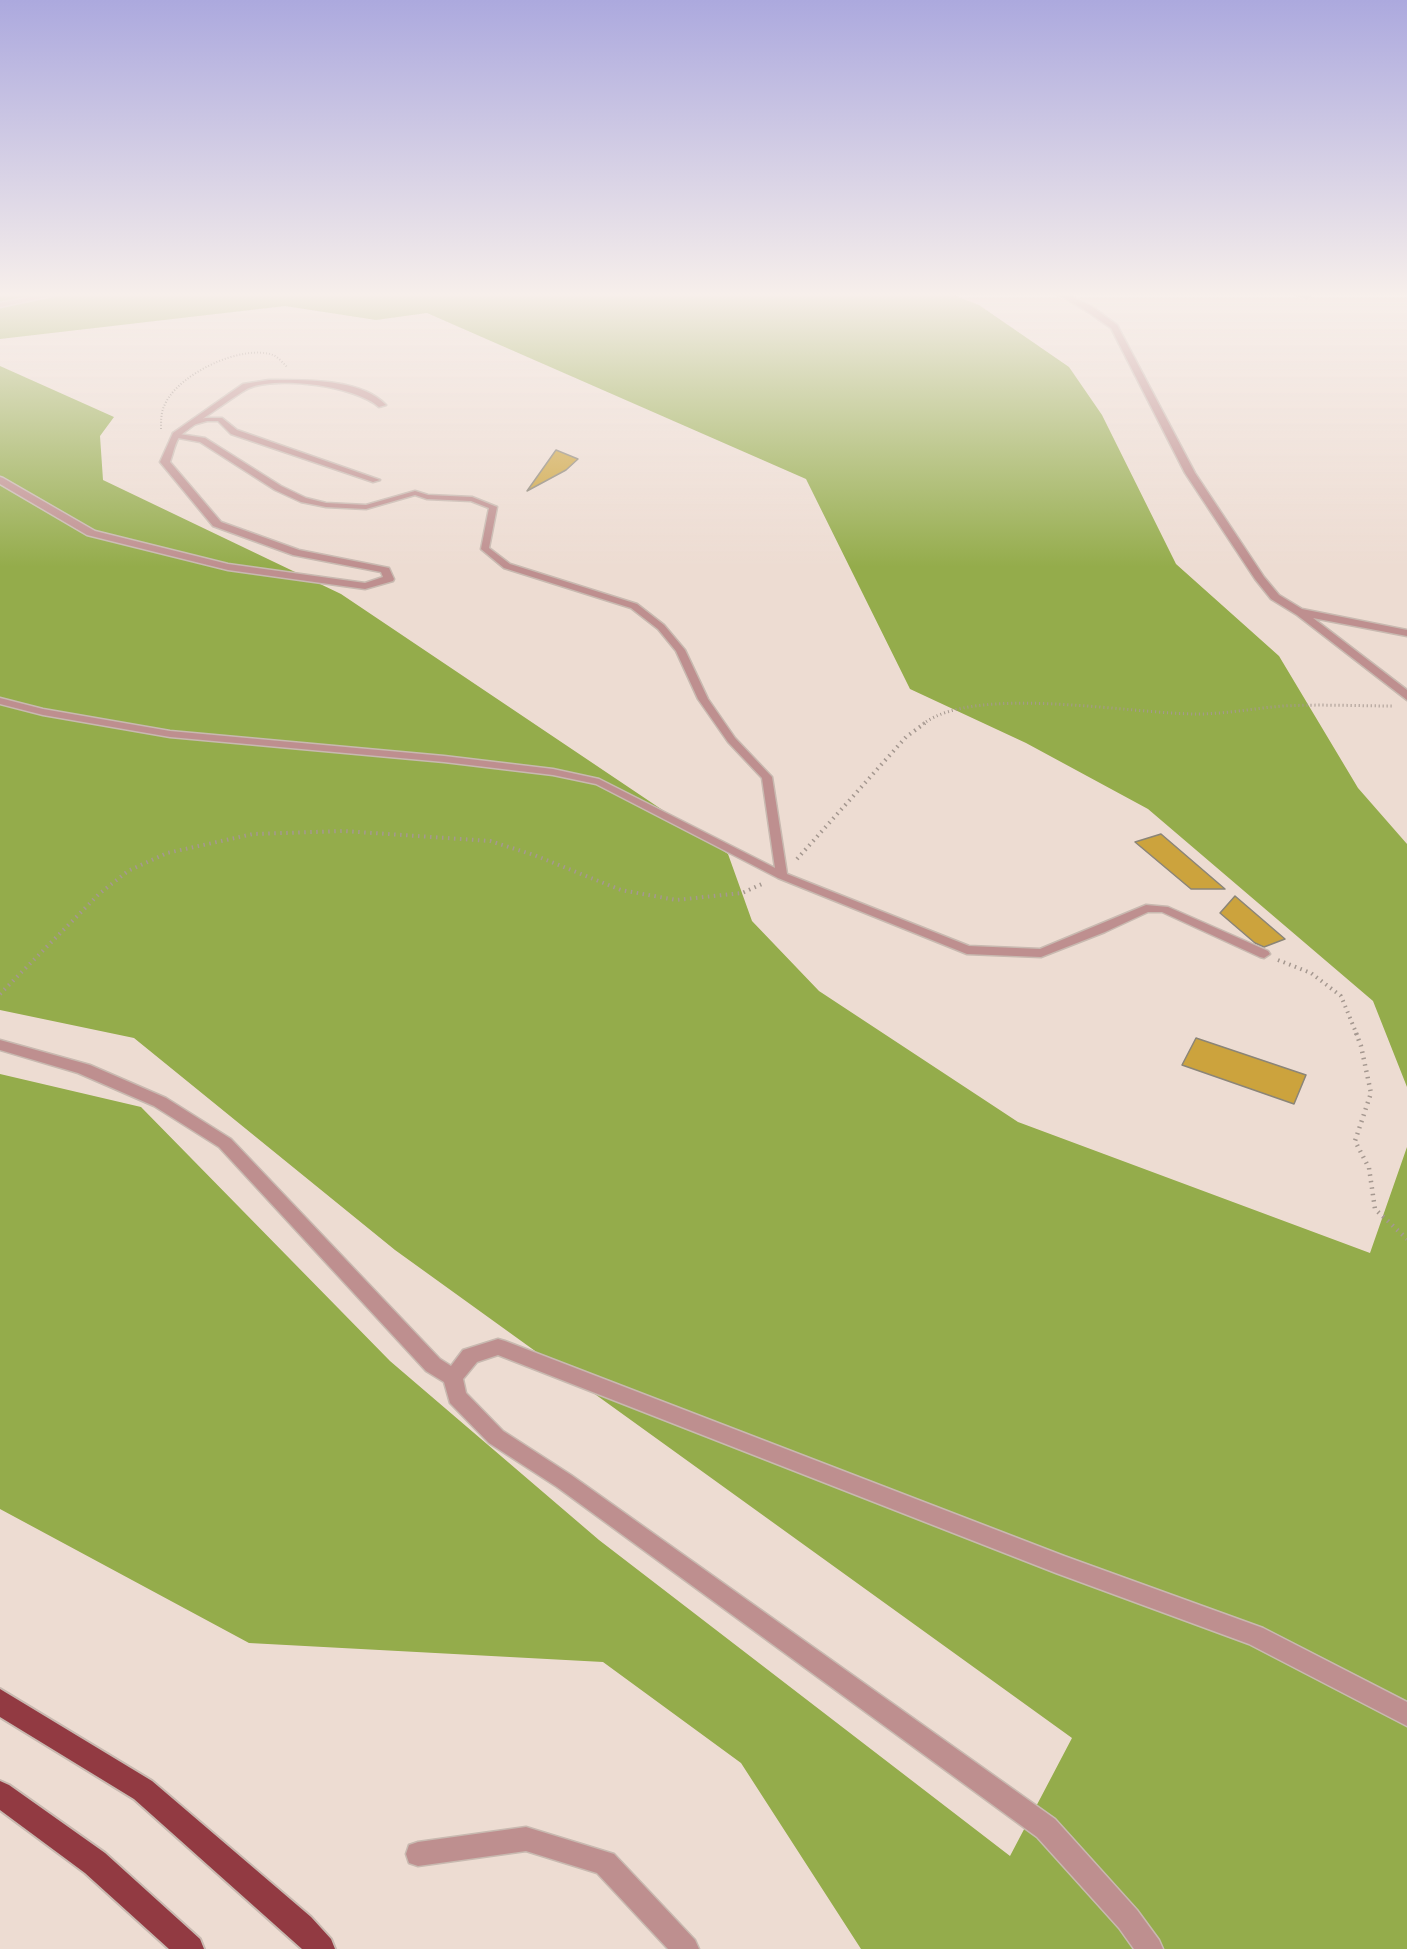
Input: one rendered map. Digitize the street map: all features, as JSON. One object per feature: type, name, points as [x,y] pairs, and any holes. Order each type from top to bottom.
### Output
[{"type":"highway","points":[[0,1702],[143,1790],[301,1927],[321,1949]]},
{"type":"highway","points":[[0,1794],[95,1863],[190,1949]]},
{"type":"street","points":[[0,480],[91,533],[228,567],[365,586],[389,579],[385,570],[297,553],[217,524],[165,462],[176,435],[246,386],[252,385]]},
{"type":"street","points":[[330,385],[356,391],[375,399],[381,405]]},
{"type":"street","points":[[1144,385],[1190,473],[1260,579],[1275,597],[1299,612],[1407,696]]},
{"type":"street","points":[[1299,612],[1407,633]]},
{"type":"street","points":[[0,1046],[84,1070],[160,1102],[225,1143],[433,1365],[453,1377],[457,1397],[496,1437],[564,1481],[1046,1828],[1128,1920],[1150,1949]]},
{"type":"street","points":[[453,1377],[470,1356],[498,1347],[1053,1561],[1255,1636],[1407,1714]]},
{"type":"street","points":[[418,1854],[526,1839],[605,1863],[686,1949]]},
{"type":"lane","points":[[193,423],[207,418],[220,419],[234,432],[376,480]]},
{"type":"lane","points":[[176,435],[202,441],[278,488],[304,500],[326,505],[366,507],[415,493],[427,497],[472,499],[483,503],[493,507],[486,549],[507,566],[634,606],[661,627],[680,650],[703,699],[731,740],[767,777],[782,876]]},
{"type":"lane","points":[[0,701],[43,712],[171,734],[455,760],[553,772],[599,782],[782,876],[832,898],[967,950],[1041,952],[1101,929],[1146,908],[1164,909],[1264,954]]},
{"type":"path","points":[[176,435],[165,434],[161,431],[159,420],[163,403],[172,390],[180,385]]},
{"type":"path","points":[[0,994],[99,894],[128,870],[167,853],[253,834],[344,831],[490,841],[534,855],[621,890],[676,900],[742,893],[782,876],[906,737],[936,714],[988,704],[1059,705],[1198,714],[1287,706],[1395,706]]},
{"type":"path","points":[[1264,954],[1311,973],[1341,996],[1361,1046],[1371,1093],[1355,1141],[1369,1168],[1375,1209],[1407,1239]]},
{"type":"green space","points":[[0,385],[42,385],[114,417],[100,436],[103,480],[341,594],[728,854],[752,921],[819,991],[1018,1122],[1370,1253],[1407,1147],[1407,1949],[861,1949],[741,1763],[603,1662],[249,1643],[0,1509],[0,1074],[141,1107],[390,1361],[599,1540],[1010,1856],[1072,1738],[395,1250],[134,1038],[0,1010]]},
{"type":"green space","points":[[591,385],[1081,385],[1102,415],[1176,564],[1279,656],[1358,788],[1407,844],[1407,1087],[1373,1001],[1148,809],[1026,743],[910,689],[806,479]]},
{"type":"building","points":[[556,450],[578,459],[566,470],[527,491]]},
{"type":"building","points":[[1161,834],[1225,889],[1191,889],[1135,842]]},
{"type":"building","points":[[1235,896],[1285,939],[1264,947],[1255,943],[1220,913]]},
{"type":"building","points":[[1196,1038],[1306,1075],[1294,1104],[1182,1065]]}]
